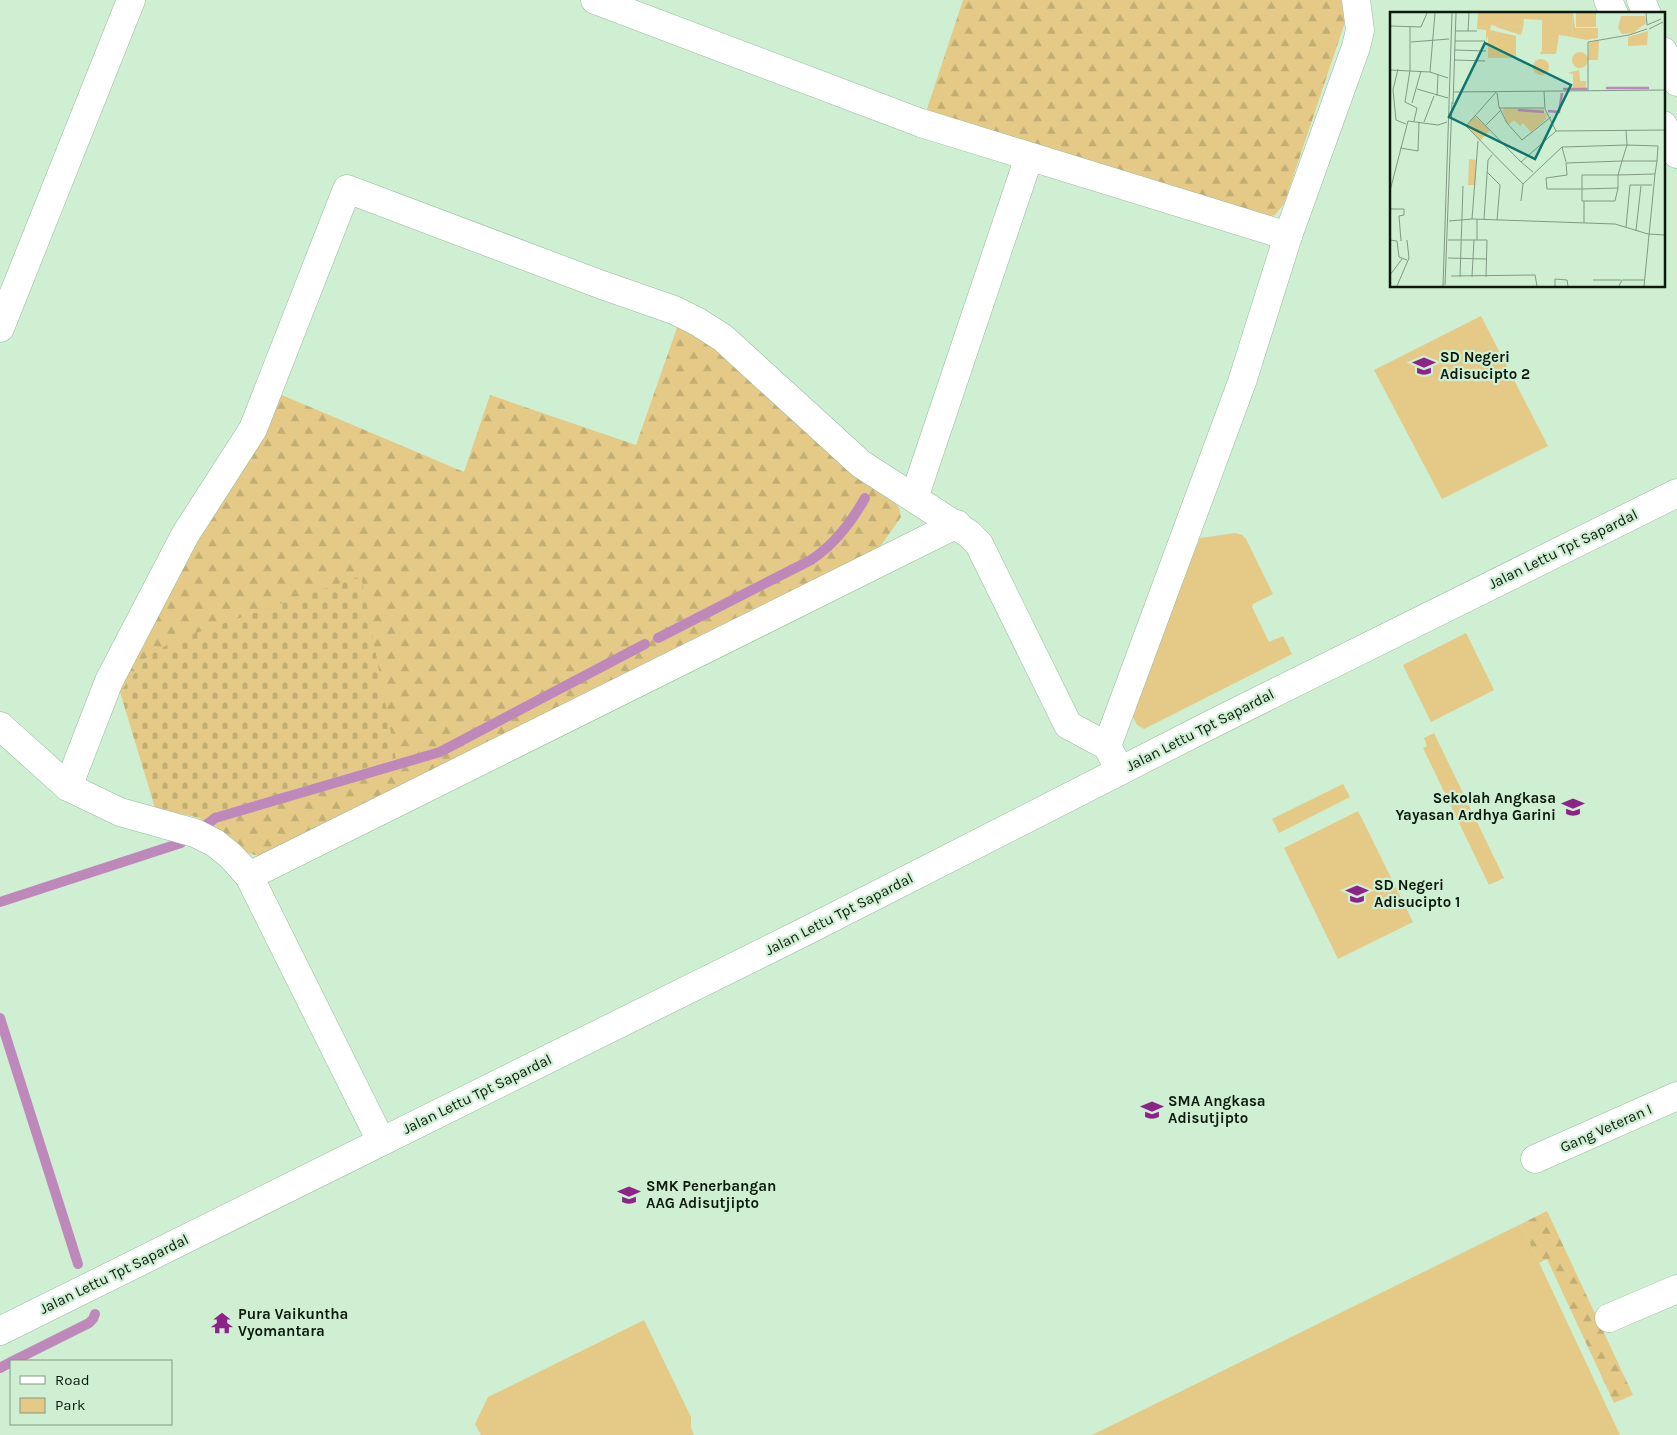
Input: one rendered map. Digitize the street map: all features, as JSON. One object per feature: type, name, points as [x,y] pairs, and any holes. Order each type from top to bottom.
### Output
[{"type":"main road","points":[[0,328],[131,0]]},
{"type":"main road","points":[[595,0],[921,123],[1288,236]]},
{"type":"main road","points":[[1107,746],[1242,382],[1288,236],[1356,47],[1360,30],[1356,0]]},
{"type":"main road","points":[[1608,0],[1613,12]]},
{"type":"main road","points":[[1641,0],[1646,12]]},
{"type":"main road","points":[[1664,53],[1677,82]]},
{"type":"main road","points":[[1664,127],[1677,154]]},
{"type":"main road","points":[[914,498],[1029,157]]},
{"type":"main road","points":[[68,787],[109,681],[185,535],[253,429],[347,189],[602,285],[674,310],[723,338],[861,464],[970,534],[979,544],[1068,725],[1107,746],[1120,771]]},
{"type":"main road","name":"Jalan Lettu Tpt Sapardal","points":[[0,1330],[804,932],[1120,771],[1677,493]]},
{"type":"main road","points":[[249,876],[957,524]]},
{"type":"main road","points":[[0,726],[68,787],[120,812],[195,833],[220,847],[231,856],[249,876],[381,1141]]},
{"type":"main road","name":"Gang Veteran I","points":[[1535,1159],[1677,1096]]},
{"type":"main road","points":[[1609,1318],[1677,1289]]},
{"type":"green space","points":[[963,0],[1341,0],[1345,11],[1344,25],[1284,204],[1275,215],[1267,217],[926,112]]},
{"type":"green space","points":[[1481,316],[1548,446],[1442,499],[1374,370]]},
{"type":"green space","points":[[678,325],[712,345],[893,500],[899,508],[901,517],[877,551],[262,856],[253,855],[236,848],[213,831],[200,818],[396,759],[146,658],[120,692],[127,669],[277,393],[464,472],[490,395],[636,445]]},
{"type":"green space","points":[[1235,533],[1242,535],[1246,539],[1273,594],[1253,604],[1252,607],[1269,642],[1283,636],[1292,654],[1144,729],[1137,725],[1132,715],[1141,681],[1200,538]]},
{"type":"green space","points":[[361,576],[396,759],[200,818],[155,808],[120,692],[146,658],[173,641]]},
{"type":"green space","points":[[1466,633],[1494,690],[1431,722],[1403,665]]},
{"type":"green space","points":[[1434,733],[1504,878],[1489,885],[1423,748],[1427,746],[1424,738]]},
{"type":"green space","points":[[1343,784],[1350,797],[1279,833],[1272,819]]},
{"type":"green space","points":[[1358,811],[1413,922],[1338,959],[1284,848]]},
{"type":"green space","points":[[1547,1211],[1633,1395],[1614,1403],[1547,1259],[1539,1263],[1521,1224]]},
{"type":"green space","points":[[1521,1224],[1620,1435],[1092,1435]]},
{"type":"green space","points":[[644,1320],[691,1417],[691,1428],[694,1435],[481,1435],[475,1424],[488,1397]]},
{"type":"waterway","points":[[658,638],[820,554],[842,532],[865,498]]},
{"type":"waterway","points":[[205,826],[215,818],[440,752],[645,644]]},
{"type":"waterway","points":[[0,902],[181,843]]},
{"type":"waterway","points":[[0,1018],[78,1264]]},
{"type":"waterway","points":[[15,1360],[89,1323],[95,1314]]},
{"type":"waterway","points":[[0,1368],[10,1363]]},
{"type":"place","name":"SD Negeri Adisucipto 2","points":[[1424,366]]},
{"type":"place","name":"Sekolah Angkasa Yayasan Ardhya Garini","points":[[1573,807]]},
{"type":"place","name":"SD Negeri Adisucipto 1","points":[[1357,894]]},
{"type":"place","name":"SMA Angkasa Adisutjipto","points":[[1152,1110]]},
{"type":"place","name":"SMK Penerbangan AAG Adisutjipto","points":[[629,1195]]},
{"type":"place","name":"Pura Vaikuntha Vyomantara","points":[[222,1323]]}]
